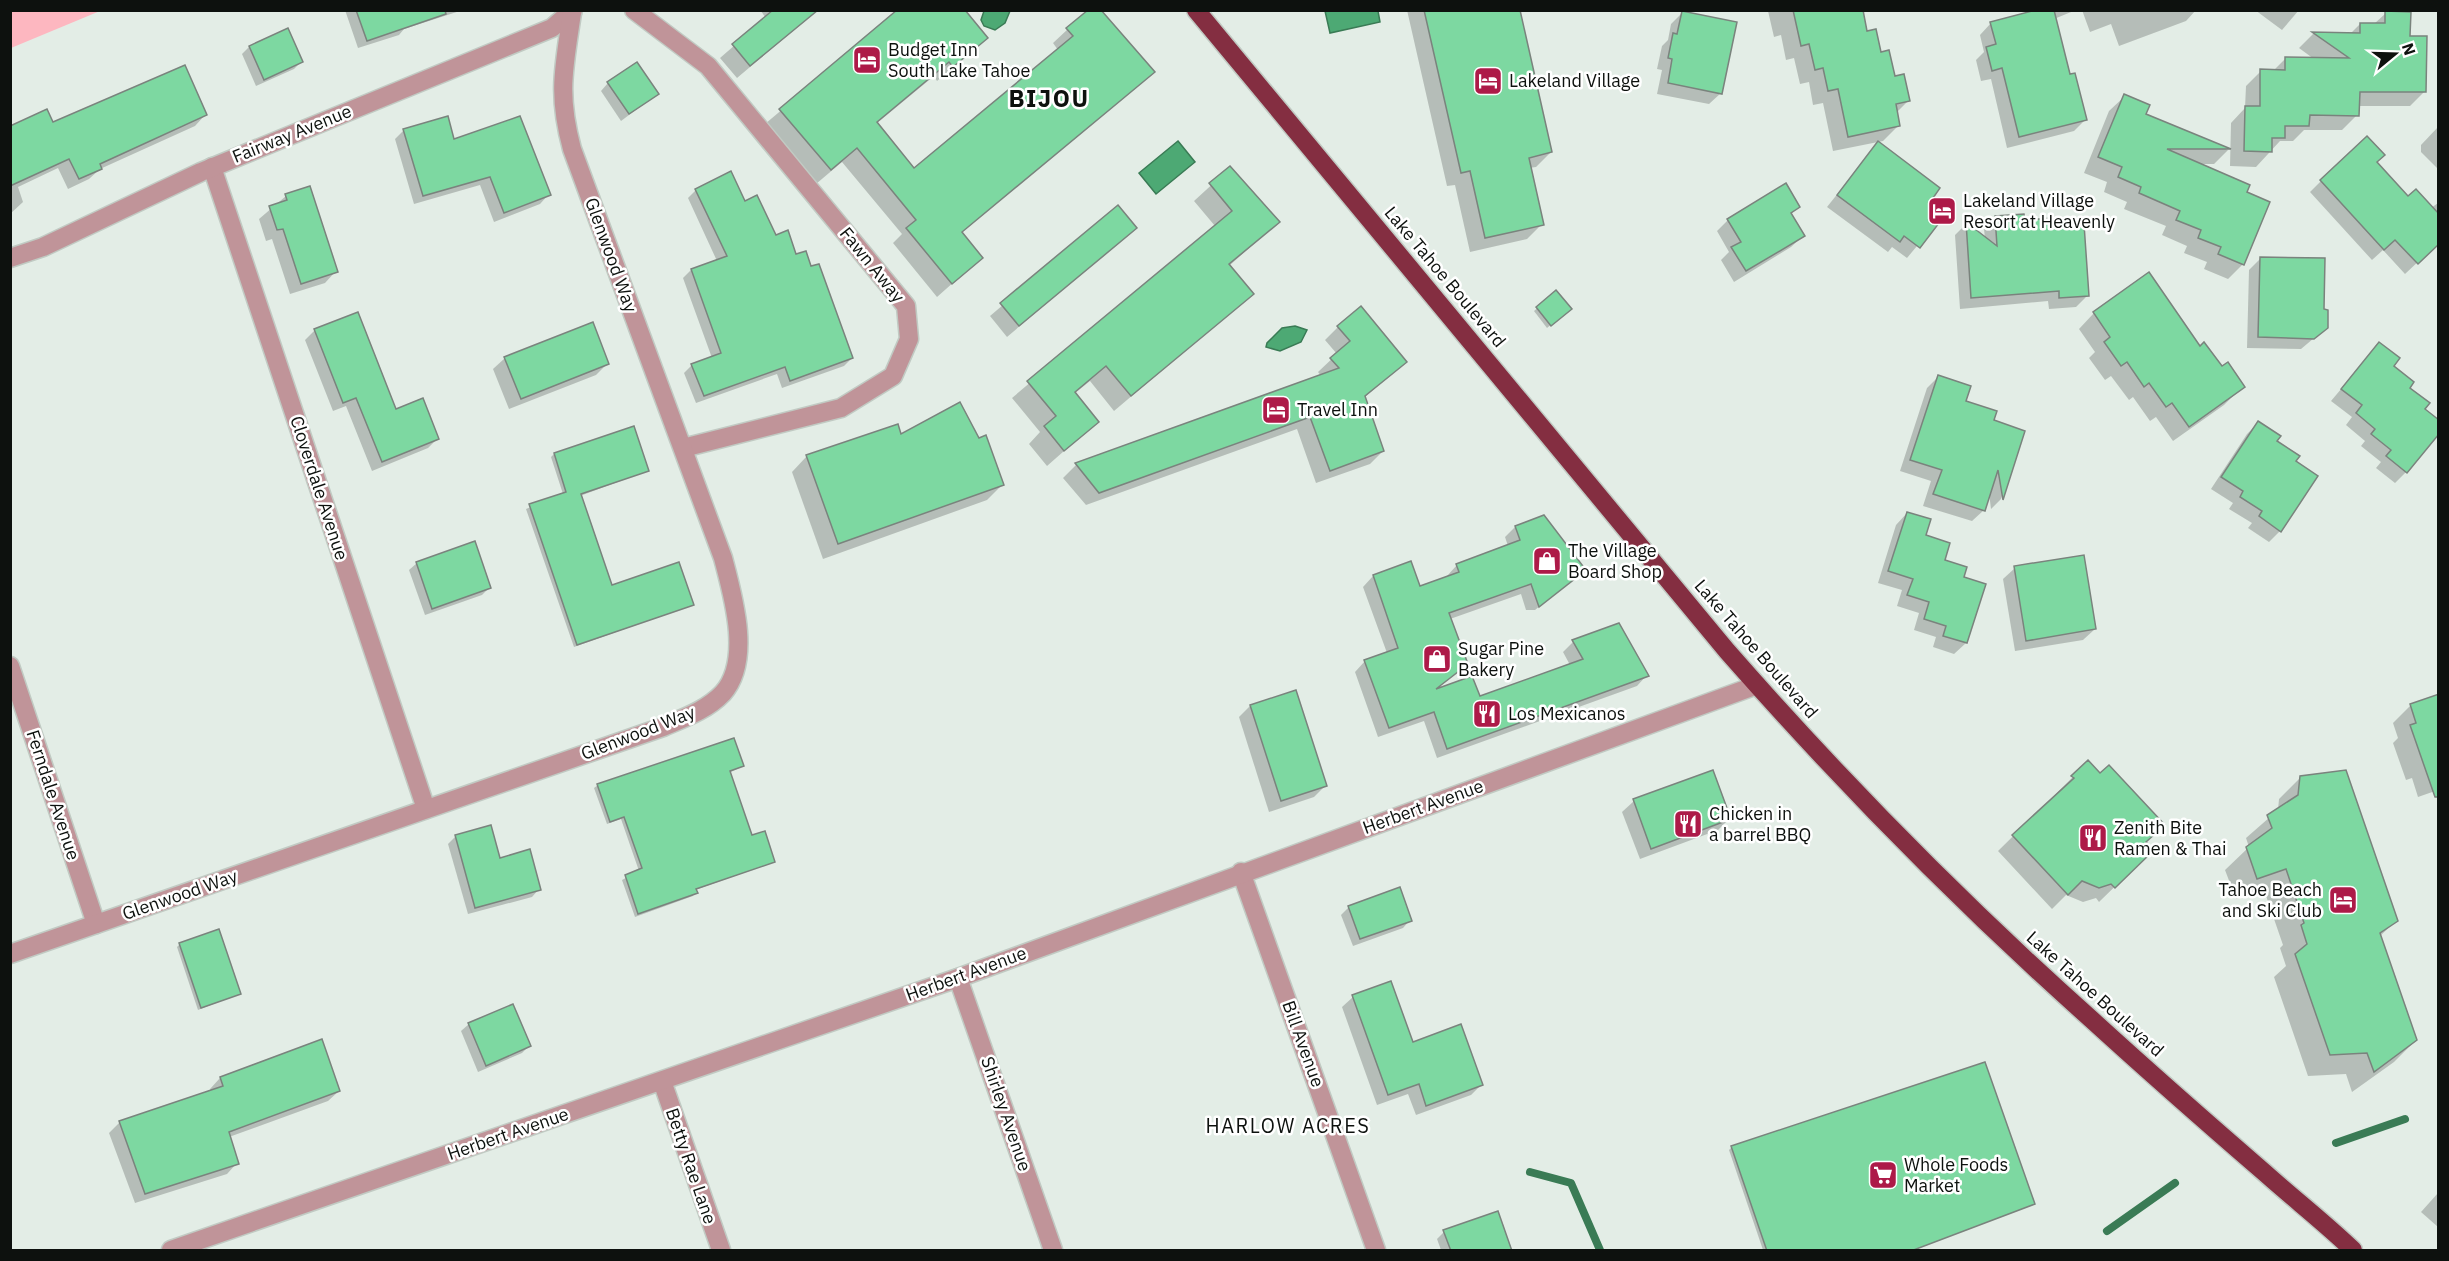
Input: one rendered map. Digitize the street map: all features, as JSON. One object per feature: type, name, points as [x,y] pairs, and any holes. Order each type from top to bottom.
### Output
[{"type":"highway","name":"Lake Tahoe Boulevard","points":[[1196,10],[1757,685],[1909,847],[1987,923],[2098,1026],[2284,1190],[2322,1220],[2353,1251]]},
{"type":"street","name":"Fawn Away","points":[[634,10],[708,66],[906,306],[909,339],[893,376],[841,408],[683,448]]},
{"type":"street","name":"Glenwood Way","points":[[10,954],[663,727],[700,711],[723,692],[736,669],[738,635],[734,601],[723,558],[572,149],[564,117],[561,89],[573,12]]},
{"type":"street","name":"Fairway Avenue","points":[[10,258],[43,247],[212,167],[552,28],[573,12]]},
{"type":"street","name":"Cloverdale Avenue","points":[[212,167],[426,809]]},
{"type":"street","name":"Ferndale Avenue","points":[[10,666],[96,924]]},
{"type":"street","name":"Herbert Avenue","points":[[179,1249],[958,978],[1241,872],[1757,685]]},
{"type":"street","name":"Bill Avenue","points":[[1241,872],[1376,1251]]},
{"type":"street","name":"Shirley Avenue","points":[[958,978],[1053,1251]]},
{"type":"street","name":"Betty Rae Lane","points":[[662,1081],[721,1251]]},
{"type":"shaded area","points":[[11,10],[100,10],[100,11],[11,48]]},
{"type":"shaded area","points":[[984,10],[1010,11],[1005,23],[995,30],[984,26],[981,20]]},
{"type":"shaded area","points":[[1325,11],[1378,11],[1380,22],[1330,33]]},
{"type":"shaded area","points":[[1178,141],[1195,162],[1156,194],[1139,173]]},
{"type":"shaded area","points":[[1295,326],[1307,330],[1301,342],[1280,351],[1266,347],[1267,343],[1282,328]]},
{"type":"building","points":[[356,10],[445,10],[446,14],[367,41]]},
{"type":"building","points":[[773,10],[818,10],[750,66],[732,44]]},
{"type":"building","points":[[897,10],[965,10],[988,38],[953,67],[949,62],[877,122],[914,168],[1073,36],[1066,28],[1088,10],[1101,10],[1155,72],[962,232],[983,258],[952,284],[906,228],[916,220],[857,148],[831,170],[779,109]]},
{"type":"building","name":"Lakeland Village","points":[[1424,10],[1520,10],[1552,152],[1529,158],[1544,225],[1485,238],[1470,171],[1461,173]]},
{"type":"building","points":[[1793,10],[1863,10],[1867,31],[1876,29],[1881,52],[1889,50],[1895,76],[1904,74],[1910,101],[1896,104],[1900,126],[1848,137],[1838,89],[1828,91],[1823,68],[1815,70],[1809,44],[1801,46]]},
{"type":"building","points":[[2036,10],[2054,10],[2070,74],[2075,73],[2087,120],[2019,137],[2002,68],[1992,71],[1986,47],[1996,44],[1990,22]]},
{"type":"building","points":[[1682,11],[1737,22],[1722,94],[1668,83],[1672,59],[1668,58],[1673,33],[1677,34]]},
{"type":"building","points":[[2385,11],[2411,12],[2410,36],[2427,36],[2426,92],[2360,92],[2359,116],[2310,115],[2309,126],[2285,126],[2285,138],[2272,138],[2272,152],[2244,151],[2245,106],[2260,106],[2260,69],[2285,70],[2285,57],[2349,58],[2312,32],[2360,33],[2360,23],[2385,23]]},
{"type":"building","points":[[288,28],[303,62],[264,80],[249,46]]},
{"type":"building","points":[[637,62],[659,94],[629,114],[607,82]]},
{"type":"building","points":[[185,65],[207,115],[100,164],[102,169],[79,179],[69,159],[10,186],[10,126],[47,109],[53,122]]},
{"type":"building","points":[[2124,94],[2150,105],[2146,114],[2231,149],[2167,149],[2250,185],[2247,192],[2270,202],[2244,265],[2218,254],[2221,247],[2198,238],[2201,230],[2176,220],[2180,211],[2139,193],[2141,187],[2118,177],[2122,167],[2098,157]]},
{"type":"building","points":[[448,116],[454,139],[520,116],[551,195],[504,213],[490,177],[423,196],[403,129]]},
{"type":"building","points":[[2367,136],[2385,155],[2377,162],[2408,196],[2416,189],[2439,214],[2439,244],[2418,264],[2395,240],[2384,250],[2320,180]]},
{"type":"building","points":[[1878,141],[1940,188],[1933,198],[1949,210],[1920,248],[1904,236],[1900,242],[1837,195]]},
{"type":"building","points":[[1230,166],[1280,222],[1229,264],[1254,294],[1131,396],[1106,366],[1075,392],[1099,422],[1064,451],[1044,426],[1056,416],[1027,381],[1232,211],[1209,183]]},
{"type":"building","points":[[731,171],[745,201],[757,195],[776,235],[788,230],[796,254],[806,251],[811,266],[819,264],[853,358],[790,381],[785,367],[704,396],[691,364],[721,353],[691,269],[727,256],[695,189]]},
{"type":"building","points":[[1786,183],[1800,207],[1791,213],[1805,236],[1746,271],[1731,247],[1741,242],[1727,219]]},
{"type":"building","points":[[310,186],[338,272],[301,284],[283,229],[277,230],[269,206],[287,200],[285,194]]},
{"type":"building","points":[[1118,205],[1137,228],[1019,326],[1000,303]]},
{"type":"building","points":[[2024,214],[2025,220],[2054,218],[2055,226],[2084,224],[2089,296],[2059,298],[2059,291],[1971,298],[1966,222],[1997,246],[1995,216]]},
{"type":"building","points":[[2260,257],[2325,258],[2324,309],[2328,310],[2328,328],[2314,339],[2258,337]]},
{"type":"building","points":[[2149,272],[2200,346],[2204,342],[2222,366],[2228,362],[2245,387],[2189,427],[2172,403],[2166,407],[2149,383],[2144,387],[2127,362],[2121,366],[2104,342],[2110,337],[2093,312]]},
{"type":"building","points":[[1556,290],[1572,309],[1551,326],[1536,307]]},
{"type":"building","name":"Travel Inn","points":[[1361,306],[1407,362],[1365,396],[1384,451],[1330,471],[1310,417],[1099,493],[1075,463],[1339,368],[1330,358],[1350,341],[1337,326]]},
{"type":"building","points":[[358,312],[396,409],[423,398],[439,439],[382,462],[356,398],[343,403],[314,329]]},
{"type":"building","points":[[593,322],[609,364],[521,399],[504,357]]},
{"type":"building","points":[[2379,342],[2400,358],[2394,366],[2414,382],[2410,388],[2430,403],[2425,409],[2439,420],[2439,434],[2407,473],[2386,456],[2391,450],[2371,434],[2375,429],[2356,413],[2362,405],[2341,389]]},
{"type":"building","points":[[1938,375],[1971,386],[1966,401],[1997,411],[1994,420],[2025,431],[2003,500],[1998,470],[1985,511],[1933,494],[1942,470],[1910,460]]},
{"type":"building","points":[[960,402],[979,438],[986,435],[1004,485],[838,544],[806,455],[898,424],[901,434]]},
{"type":"building","points":[[2258,421],[2281,436],[2277,441],[2300,456],[2296,461],[2318,476],[2281,532],[2259,516],[2262,511],[2240,497],[2243,491],[2221,477]]},
{"type":"building","points":[[634,426],[649,471],[581,494],[612,585],[679,562],[694,605],[577,645],[529,504],[566,492],[554,453]]},
{"type":"building","points":[[1907,512],[1931,519],[1926,535],[1950,543],[1945,560],[1967,567],[1964,577],[1986,584],[1967,643],[1943,636],[1946,626],[1924,619],[1929,602],[1907,595],[1913,579],[1888,571]]},
{"type":"building","points":[[1544,515],[1586,570],[1539,607],[1531,584],[1449,613],[1468,664],[1436,689],[1472,676],[1480,696],[1583,659],[1572,640],[1619,623],[1649,676],[1447,749],[1434,712],[1389,728],[1364,660],[1398,648],[1373,575],[1411,561],[1420,586],[1459,572],[1456,564],[1520,540],[1515,526]]},
{"type":"building","points":[[475,541],[491,588],[432,609],[416,562]]},
{"type":"building","points":[[2084,555],[2096,629],[2026,641],[2014,566]]},
{"type":"building","points":[[1296,690],[1327,786],[1281,801],[1250,705]]},
{"type":"building","points":[[2439,694],[2439,797],[2435,797],[2410,725],[2416,723],[2410,704]]},
{"type":"building","points":[[734,738],[744,766],[730,771],[752,835],[765,831],[775,862],[696,889],[698,893],[638,914],[625,875],[642,868],[624,817],[610,822],[597,784]]},
{"type":"building","points":[[2088,760],[2100,773],[2109,765],[2165,825],[2146,842],[2154,850],[2115,888],[2111,884],[2099,888],[2082,881],[2068,895],[2012,835],[2074,778],[2071,776]]},
{"type":"building","points":[[1713,770],[1731,819],[1651,849],[1633,799]]},
{"type":"building","name":"Tahoe Beach and Ski Club","points":[[2346,770],[2398,921],[2380,933],[2417,1040],[2374,1072],[2367,1053],[2330,1055],[2295,954],[2307,944],[2301,925],[2304,923],[2286,869],[2257,879],[2246,847],[2272,828],[2267,815],[2298,795],[2300,776]]},
{"type":"building","points":[[491,825],[500,858],[530,849],[541,890],[475,908],[455,835]]},
{"type":"building","points":[[1400,887],[1412,921],[1360,939],[1348,906]]},
{"type":"building","points":[[219,929],[241,994],[201,1008],[179,943]]},
{"type":"building","points":[[1391,981],[1413,1042],[1461,1024],[1483,1085],[1426,1106],[1419,1084],[1388,1095],[1352,995]]},
{"type":"building","points":[[513,1004],[531,1046],[486,1066],[468,1023]]},
{"type":"building","points":[[322,1039],[340,1091],[229,1132],[239,1164],[145,1194],[119,1121],[223,1086],[220,1077]]},
{"type":"building","name":"Whole Foods Market","points":[[1985,1062],[2035,1204],[1911,1251],[1767,1251],[1731,1146]]},
{"type":"building","points":[[1498,1211],[1512,1251],[1451,1251],[1443,1230]]},
{"type":"waterway","points":[[2336,1143],[2405,1119]]},
{"type":"waterway","points":[[1530,1172],[1571,1183],[1600,1250]]},
{"type":"waterway","points":[[2107,1231],[2175,1183]]},
{"type":"place","name":"Budget Inn South Lake Tahoe","points":[[867,60]]},
{"type":"place","name":"Lakeland Village","points":[[1488,81]]},
{"type":"place","name":"Lakeland Village Resort at Heavenly","points":[[1942,211]]},
{"type":"place","name":"Travel Inn","points":[[1276,410]]},
{"type":"place","name":"The Village Board Shop","points":[[1547,561]]},
{"type":"place","name":"Sugar Pine Bakery","points":[[1437,659]]},
{"type":"place","name":"Los Mexicanos","points":[[1487,714]]},
{"type":"place","name":"Chicken in a barrel BBQ","points":[[1688,824]]},
{"type":"place","name":"Zenith Bite Ramen & Thai","points":[[2093,838]]},
{"type":"place","name":"Tahoe Beach and Ski Club","points":[[2343,900]]},
{"type":"place","name":"Whole Foods Market","points":[[1883,1175]]},
{"type":"district","name":"BIJOU","points":[[1049,99]]},
{"type":"district","name":"HARLOW ACRES","points":[[1288,1126]]}]
